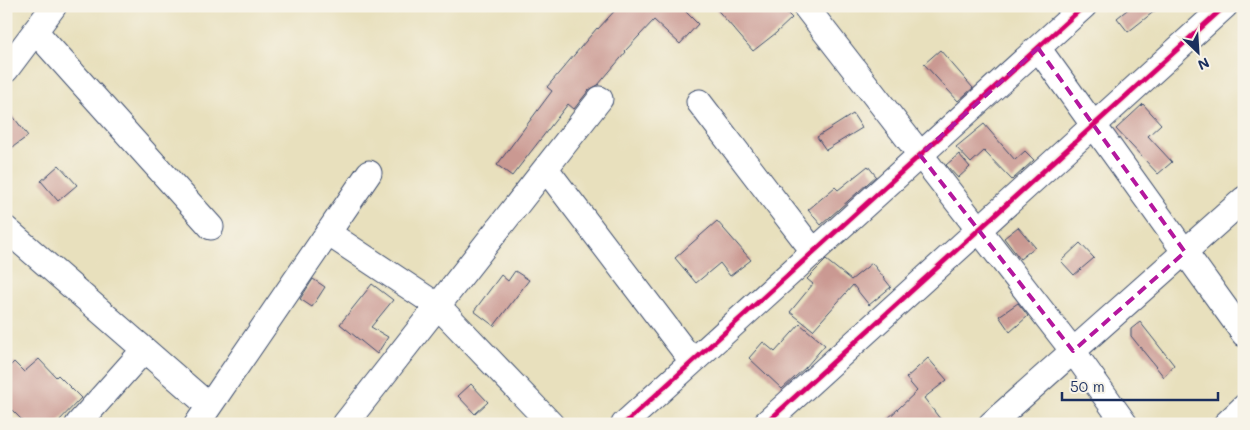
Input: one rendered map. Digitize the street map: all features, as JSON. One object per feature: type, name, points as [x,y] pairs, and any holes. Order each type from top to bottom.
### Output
[{"type":"street","points":[[6,70],[54,6]]},
{"type":"street","points":[[805,6],[1073,351],[1125,424]]},
{"type":"street","points":[[624,424],[1084,6]]},
{"type":"street","points":[[765,424],[1225,6]]},
{"type":"street","points":[[35,31],[211,227]]},
{"type":"street","points":[[1038,48],[1244,334]]},
{"type":"street","points":[[345,424],[600,99]]},
{"type":"street","points":[[699,102],[814,252]]},
{"type":"street","points":[[546,169],[692,361]]},
{"type":"street","points":[[6,229],[144,350],[203,415],[369,173]]},
{"type":"street","points":[[991,424],[1244,199]]},
{"type":"street","points":[[328,233],[438,306],[551,424]]},
{"type":"street","points":[[78,424],[144,350]]},
{"type":"street","points":[[1226,424],[1244,408]]},
{"type":"highlighted area","points":[[1038,48],[1185,252],[1073,351],[920,155]]},
{"type":"building","points":[[619,6],[680,6],[698,24],[680,44],[654,20],[625,51],[598,85],[589,90],[574,109],[568,104],[512,176],[497,165],[552,91],[547,87],[597,28]]},
{"type":"building","points":[[714,6],[780,6],[792,18],[753,51]]},
{"type":"building","points":[[1132,6],[1161,6],[1128,32],[1117,18]]},
{"type":"building","points":[[940,50],[973,88],[958,101],[924,64]]},
{"type":"building","points":[[1143,104],[1161,124],[1148,136],[1172,162],[1158,174],[1116,129]]},
{"type":"building","points":[[6,107],[28,136],[6,152]]},
{"type":"building","points":[[853,114],[862,128],[826,150],[817,137]]},
{"type":"building","points":[[984,124],[1015,160],[1025,151],[1034,160],[1012,180],[984,151],[971,163],[956,147]]},
{"type":"building","points":[[959,154],[970,167],[958,178],[946,165]]},
{"type":"building","points":[[59,165],[77,185],[58,201],[41,181]]},
{"type":"building","points":[[868,166],[876,176],[821,225],[808,210],[835,187],[838,190]]},
{"type":"building","points":[[717,221],[751,260],[730,276],[720,263],[696,283],[675,258]]},
{"type":"building","points":[[1018,227],[1035,247],[1020,259],[1004,238]]},
{"type":"building","points":[[1080,243],[1094,258],[1074,275],[1061,261]]},
{"type":"building","points":[[826,260],[851,280],[872,263],[891,287],[869,305],[853,285],[813,330],[790,312],[813,284],[807,279]]},
{"type":"building","points":[[515,271],[529,280],[494,326],[474,311],[501,275],[508,281]]},
{"type":"building","points":[[313,279],[325,287],[312,307],[300,299]]},
{"type":"building","points":[[372,284],[393,300],[371,327],[388,337],[377,354],[340,324]]},
{"type":"building","points":[[1018,303],[1028,316],[1010,332],[999,316]]},
{"type":"building","points":[[1140,322],[1174,365],[1164,377],[1131,336],[1131,329]]},
{"type":"building","points":[[800,324],[825,345],[806,367],[782,389],[749,358],[763,342],[775,352]]},
{"type":"building","points":[[928,358],[947,380],[924,398],[944,424],[882,424],[917,391],[906,378]]},
{"type":"building","points":[[39,359],[56,377],[58,375],[81,398],[56,424],[26,424],[6,404],[6,370],[14,362],[24,372]]},
{"type":"building","points":[[471,384],[488,402],[475,414],[458,396]]},
{"type":"cycle path","points":[[624,424],[1084,6]]},
{"type":"cycle path","points":[[765,424],[1225,6]]}]
